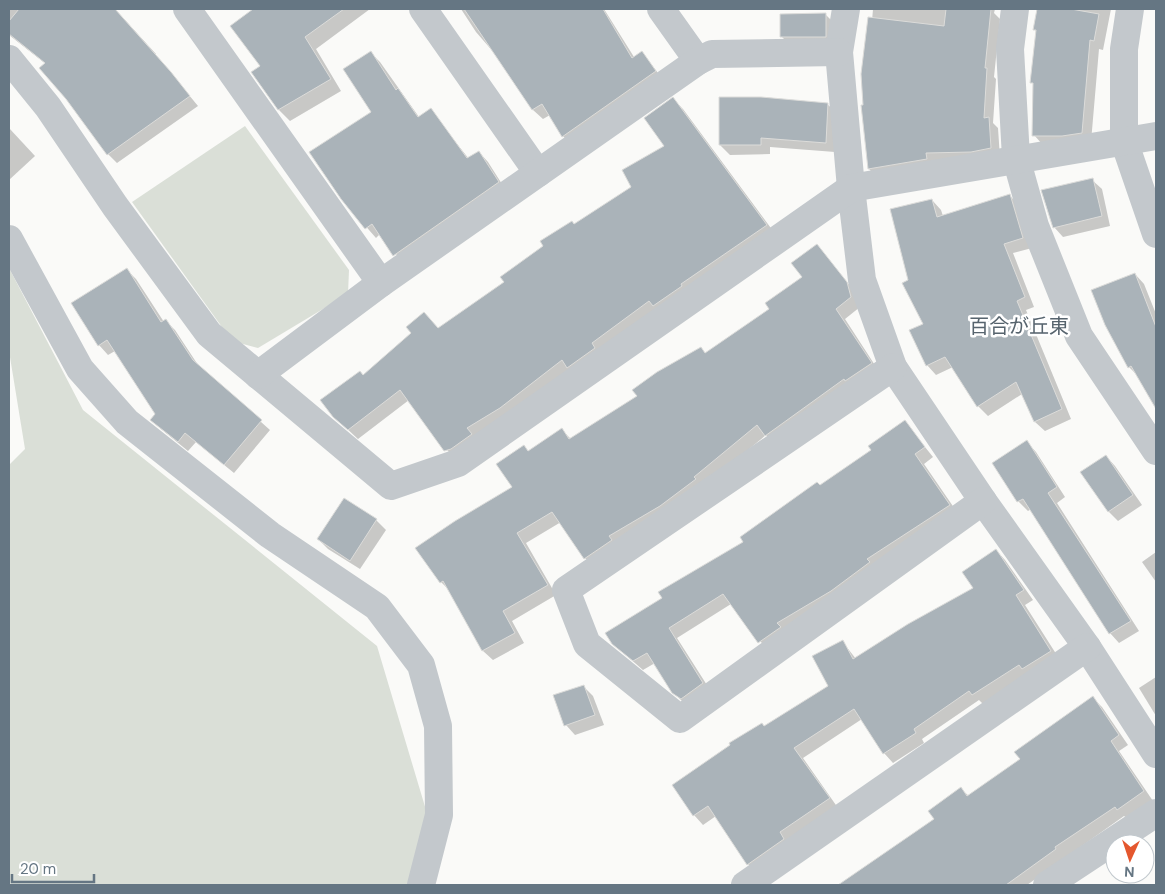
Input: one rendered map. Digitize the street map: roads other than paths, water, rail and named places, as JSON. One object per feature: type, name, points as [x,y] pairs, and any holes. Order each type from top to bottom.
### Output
[{"type":"street","points":[[187,9],[381,283]]},
{"type":"street","points":[[423,9],[538,173]]},
{"type":"street","points":[[661,9],[698,62]]},
{"type":"street","points":[[846,9],[839,52],[851,188],[862,280],[893,367],[983,501],[1087,647],[1156,754]]},
{"type":"street","points":[[1015,9],[1010,49],[1016,158],[1035,226],[1079,336],[1156,451]]},
{"type":"street","points":[[1130,9],[1124,49],[1124,142],[1156,234]]},
{"type":"street","points":[[258,375],[381,283],[712,54],[839,52]]},
{"type":"street","points":[[9,59],[48,107],[115,206],[209,334],[391,486],[458,463],[851,188],[1016,158],[1156,136]]},
{"type":"street","points":[[9,239],[80,369],[127,422],[270,535],[377,607],[421,665],[438,726],[439,815],[421,885]]},
{"type":"street","points":[[893,367],[566,590],[587,644],[680,719],[983,501]]},
{"type":"street","points":[[745,885],[1087,647]]},
{"type":"street","points":[[1047,885],[1156,813]]},
{"type":"district","name":"百合が丘東","points":[[1019,326]]}]
